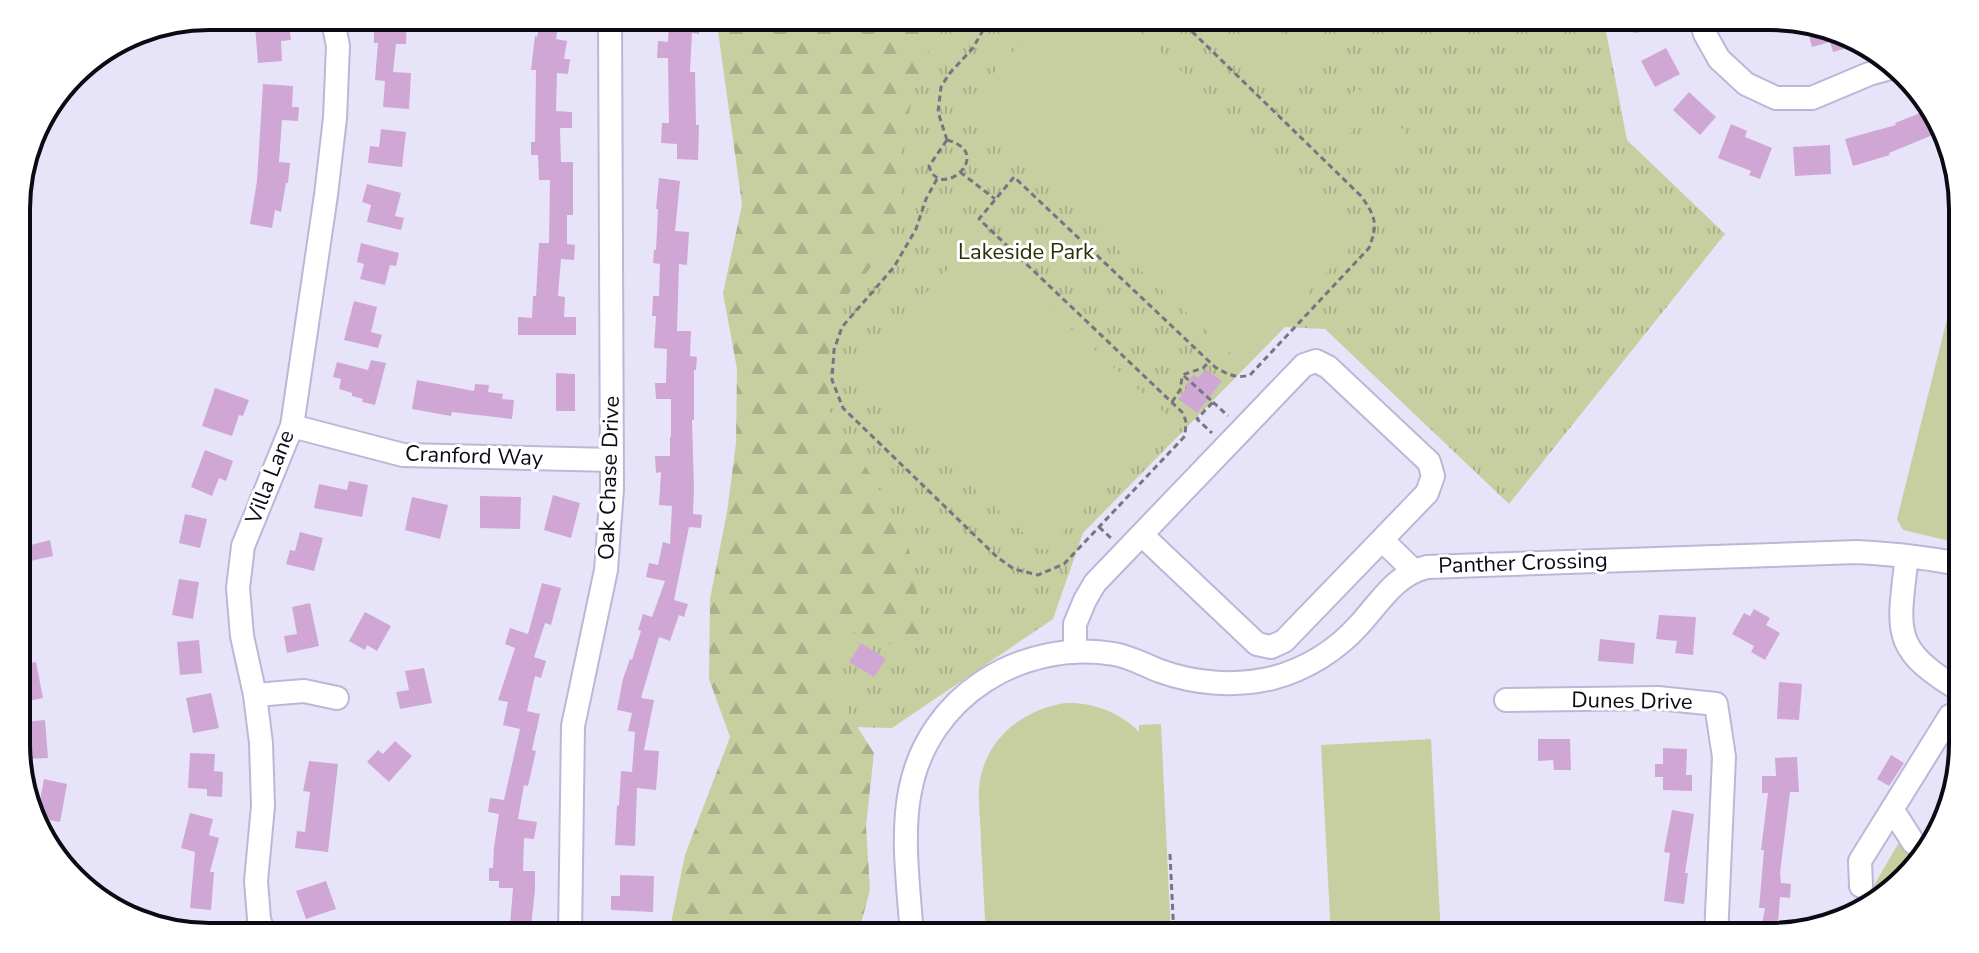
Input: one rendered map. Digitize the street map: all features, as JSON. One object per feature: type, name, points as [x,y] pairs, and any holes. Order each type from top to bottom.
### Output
[{"type":"street","name":"Villa Lane","points":[[260,923],[256,881],[263,806],[261,743],[255,695],[242,636],[238,588],[243,546],[292,426],[335,118],[338,46],[335,30]]},
{"type":"street","name":"Oak Chase Drive","points":[[570,923],[573,726],[606,570],[610,521],[610,30]]},
{"type":"street","points":[[1704,30],[1719,59],[1746,84],[1776,98],[1812,98],[1883,70]]},
{"type":"street","points":[[1075,652],[1075,624],[1095,583],[1304,365],[1316,361],[1328,367],[1429,462],[1433,476],[1427,493],[1284,641],[1271,647],[1257,644],[1142,535]]},
{"type":"street","name":"Cranford Way","points":[[292,426],[403,455],[612,460]]},
{"type":"street","points":[[1382,540],[1413,570]]},
{"type":"street","name":"Panther Crossing","points":[[911,923],[906,821],[918,760],[948,712],[966,693],[986,678],[1030,659],[1052,653],[1117,654],[1159,671],[1214,684],[1272,678],[1302,668],[1339,644],[1388,590],[1413,570],[1441,566],[1857,552],[1949,563]]},
{"type":"street","points":[[1907,556],[1901,606],[1903,636],[1911,653],[1923,666],[1949,683]]},
{"type":"street","points":[[255,695],[304,691],[337,698]]},
{"type":"street","name":"Dunes Drive","points":[[1506,700],[1658,698],[1716,704],[1724,757],[1717,923]]},
{"type":"street","points":[[1861,886],[1860,861],[1949,718]]},
{"type":"street","points":[[1892,809],[1918,845]]},
{"type":"path","points":[[947,140],[938,112],[941,87],[973,48],[983,30]]},
{"type":"path","points":[[937,179],[916,229],[894,267],[842,327],[834,350],[832,380],[843,408],[997,557],[1014,569],[1038,575],[1064,564],[1185,436],[1186,422],[1183,413],[1172,402],[979,219],[1014,177],[1209,362],[1228,375],[1250,375],[1369,248],[1375,234],[1373,213],[1361,196],[1190,30]]},
{"type":"path","points":[[947,140],[959,143],[968,155],[960,172],[949,179],[937,179],[929,166],[947,140]]},
{"type":"path","points":[[960,172],[995,199]]},
{"type":"path","points":[[1172,402],[1184,376],[1209,362]]},
{"type":"path","points":[[1184,376],[1234,421]]},
{"type":"path","points":[[1213,402],[1197,419],[1217,438]]},
{"type":"path","points":[[1099,527],[1117,544]]},
{"type":"path","points":[[1170,854],[1173,923]]},
{"type":"green space","points":[[718,30],[928,30],[936,33],[915,88],[899,155],[900,202],[877,260],[844,299],[827,361],[830,412],[871,475],[908,543],[923,631],[901,647],[852,632],[830,656],[834,691],[874,753],[866,826],[870,890],[861,923],[671,923],[685,855],[730,737],[709,679],[710,599],[727,512],[736,443],[737,369],[723,293],[742,205]]},
{"type":"green space","name":"Lakeside Park","points":[[796,30],[1606,30],[1627,140],[1725,234],[1509,504],[1325,329],[1285,327],[1083,533],[1053,619],[892,728],[773,725]]},
{"type":"green space","points":[[1033,30],[1137,30],[1360,236],[1242,364],[963,106]]},
{"type":"green space","points":[[1250,30],[1285,30],[1254,64],[1235,47]]},
{"type":"green space","points":[[1301,34],[1320,51],[1283,91],[1265,75]]},
{"type":"green space","points":[[1357,88],[1375,105],[1339,145],[1320,129]]},
{"type":"green space","points":[[1387,115],[1406,132],[1369,173],[1351,156]]},
{"type":"green space","points":[[973,241],[1168,416],[1045,552],[850,377]]},
{"type":"green space","points":[[1949,311],[1949,541],[1903,530],[1897,519]]},
{"type":"green space","points":[[1065,703],[1086,704],[1123,719],[1139,732],[1139,725],[1161,724],[1170,923],[985,923],[979,802],[982,771],[996,742],[1007,730],[1049,707]]},
{"type":"green space","points":[[1431,739],[1440,923],[1330,923],[1321,745]]},
{"type":"green space","points":[[1898,844],[1912,853],[1888,879],[1869,893]]},
{"type":"building","points":[[255,30],[290,30],[291,40],[281,41],[282,61],[258,63]]},
{"type":"building","points":[[374,30],[406,30],[406,44],[396,44],[393,72],[411,73],[409,109],[383,107],[385,81],[375,80],[378,43],[374,43]]},
{"type":"building","points":[[538,30],[558,30],[556,39],[567,41],[564,59],[570,59],[568,74],[557,73],[556,111],[572,112],[572,128],[560,128],[561,162],[573,162],[573,215],[567,215],[567,244],[575,245],[574,260],[561,259],[558,296],[565,297],[564,317],[576,317],[576,335],[518,335],[518,317],[532,318],[539,243],[549,243],[550,180],[539,180],[538,155],[531,155],[531,142],[535,142],[536,70],[531,70]]},
{"type":"building","points":[[669,30],[699,30],[699,34],[692,33],[690,72],[695,72],[698,160],[677,159],[677,144],[661,143],[662,123],[669,123],[668,58],[657,58],[658,41],[668,42]]},
{"type":"building","points":[[1809,34],[1848,48],[1833,52],[1830,42],[1812,47]]},
{"type":"building","points":[[1666,48],[1680,74],[1655,87],[1641,61]]},
{"type":"building","points":[[263,84],[293,86],[292,107],[299,107],[298,121],[282,120],[279,162],[290,163],[281,212],[275,210],[272,228],[250,224],[257,181]]},
{"type":"building","points":[[1689,92],[1716,117],[1700,135],[1673,110]]},
{"type":"building","points":[[1921,113],[1933,135],[1890,155],[1853,166],[1845,139]]},
{"type":"building","points":[[1731,124],[1747,131],[1745,137],[1772,148],[1760,179],[1749,175],[1751,171],[1718,158]]},
{"type":"building","points":[[381,129],[406,132],[402,167],[368,163],[370,146],[379,147]]},
{"type":"building","points":[[1830,145],[1831,174],[1795,176],[1793,147]]},
{"type":"building","points":[[659,178],[680,181],[675,231],[689,232],[687,265],[679,264],[677,331],[691,331],[690,356],[697,357],[692,420],[693,514],[702,515],[701,528],[689,527],[674,600],[688,604],[684,617],[679,615],[670,641],[659,637],[641,698],[654,700],[644,750],[659,751],[656,790],[637,788],[635,846],[615,845],[621,771],[632,772],[635,732],[628,731],[632,713],[617,710],[623,679],[641,631],[638,630],[643,614],[652,617],[665,581],[646,577],[649,563],[658,565],[663,542],[670,544],[672,506],[659,505],[661,472],[656,473],[655,456],[670,456],[671,437],[671,399],[656,399],[655,383],[666,383],[667,349],[654,348],[656,316],[652,316],[653,296],[659,296],[660,264],[653,263]]},
{"type":"building","points":[[367,184],[401,193],[395,216],[404,218],[401,230],[367,222],[371,205],[362,202]]},
{"type":"building","points":[[361,243],[399,253],[396,266],[390,265],[385,285],[360,279],[364,264],[357,262]]},
{"type":"building","points":[[354,301],[377,307],[371,332],[382,335],[378,348],[344,340]]},
{"type":"building","points":[[371,360],[386,363],[375,405],[362,402],[363,399],[339,389],[341,379],[333,377],[337,362],[368,370]]},
{"type":"building","points":[[1206,369],[1222,381],[1197,413],[1178,399],[1194,374],[1198,378]]},
{"type":"building","points":[[556,373],[575,374],[575,411],[556,411]]},
{"type":"building","points":[[417,380],[474,391],[475,384],[489,385],[488,392],[503,394],[502,399],[514,400],[512,419],[452,412],[451,416],[412,409]]},
{"type":"building","points":[[215,388],[249,400],[243,416],[239,415],[232,436],[202,426]]},
{"type":"building","points":[[205,450],[233,461],[226,481],[219,478],[212,496],[191,487]]},
{"type":"building","points":[[349,481],[368,485],[362,517],[314,508],[319,484],[347,490]]},
{"type":"building","points":[[553,495],[580,503],[571,538],[544,530]]},
{"type":"building","points":[[480,496],[521,497],[520,529],[480,528]]},
{"type":"building","points":[[412,497],[448,505],[440,539],[405,530]]},
{"type":"building","points":[[185,514],[207,519],[200,548],[179,543]]},
{"type":"building","points":[[300,532],[323,538],[314,571],[286,564],[290,550],[295,551]]},
{"type":"building","points":[[50,540],[53,556],[30,561],[30,545]]},
{"type":"building","points":[[179,579],[199,582],[193,619],[172,615]]},
{"type":"building","points":[[542,583],[561,588],[551,625],[545,623],[534,657],[546,661],[541,678],[535,676],[527,711],[540,714],[532,750],[536,751],[528,786],[524,785],[518,819],[537,822],[534,839],[524,838],[523,871],[535,871],[531,923],[510,923],[513,888],[499,888],[499,881],[489,881],[499,814],[488,812],[490,798],[504,800],[520,729],[503,725],[508,702],[498,700],[515,648],[505,644],[510,628],[528,634]]},
{"type":"building","points":[[310,603],[319,646],[287,653],[284,636],[297,634],[292,607]]},
{"type":"building","points":[[1754,609],[1770,618],[1766,625],[1780,633],[1765,660],[1751,652],[1754,646],[1732,634],[1744,613],[1750,616]]},
{"type":"building","points":[[365,612],[391,626],[377,651],[367,645],[365,650],[349,641]]},
{"type":"building","points":[[1659,615],[1696,617],[1693,655],[1675,653],[1677,641],[1656,639]]},
{"type":"building","points":[[1600,639],[1635,643],[1633,664],[1598,661]]},
{"type":"building","points":[[199,640],[202,673],[180,675],[177,642]]},
{"type":"building","points":[[861,643],[886,659],[874,677],[849,662]]},
{"type":"building","points":[[36,662],[43,698],[30,701],[30,663]]},
{"type":"building","points":[[424,668],[432,703],[400,709],[396,692],[409,690],[405,671]]},
{"type":"building","points":[[1779,682],[1802,684],[1799,720],[1777,719]]},
{"type":"building","points":[[211,693],[219,728],[193,733],[186,698]]},
{"type":"building","points":[[45,720],[48,758],[31,759],[30,721]]},
{"type":"building","points":[[1538,739],[1570,739],[1571,770],[1554,770],[1553,760],[1538,761]]},
{"type":"building","points":[[395,741],[412,756],[389,782],[367,762],[378,750],[383,754]]},
{"type":"building","points":[[1663,748],[1687,749],[1686,775],[1692,775],[1692,791],[1663,790],[1663,777],[1655,777],[1655,764],[1663,764]]},
{"type":"building","points":[[190,753],[215,754],[214,771],[223,772],[222,797],[207,796],[207,789],[188,788]]},
{"type":"building","points":[[1891,755],[1904,763],[1889,786],[1877,779]]},
{"type":"building","points":[[1797,757],[1799,792],[1790,792],[1780,873],[1781,883],[1791,884],[1790,898],[1780,897],[1778,923],[1762,923],[1765,908],[1759,908],[1764,850],[1761,850],[1768,793],[1762,793],[1762,776],[1776,776],[1775,758]]},
{"type":"building","points":[[309,761],[338,764],[328,852],[295,848],[297,831],[305,832],[310,792],[303,791]]},
{"type":"building","points":[[44,779],[67,784],[60,822],[47,820],[39,803]]},
{"type":"building","points":[[1672,810],[1694,814],[1685,873],[1688,873],[1684,904],[1664,901],[1670,853],[1664,852]]},
{"type":"building","points":[[190,813],[213,819],[209,835],[219,838],[210,872],[214,872],[211,910],[190,908],[195,852],[181,848]]},
{"type":"building","points":[[620,875],[654,876],[653,912],[611,910],[611,896],[620,896]]},
{"type":"building","points":[[326,881],[336,909],[306,919],[296,891]]}]
